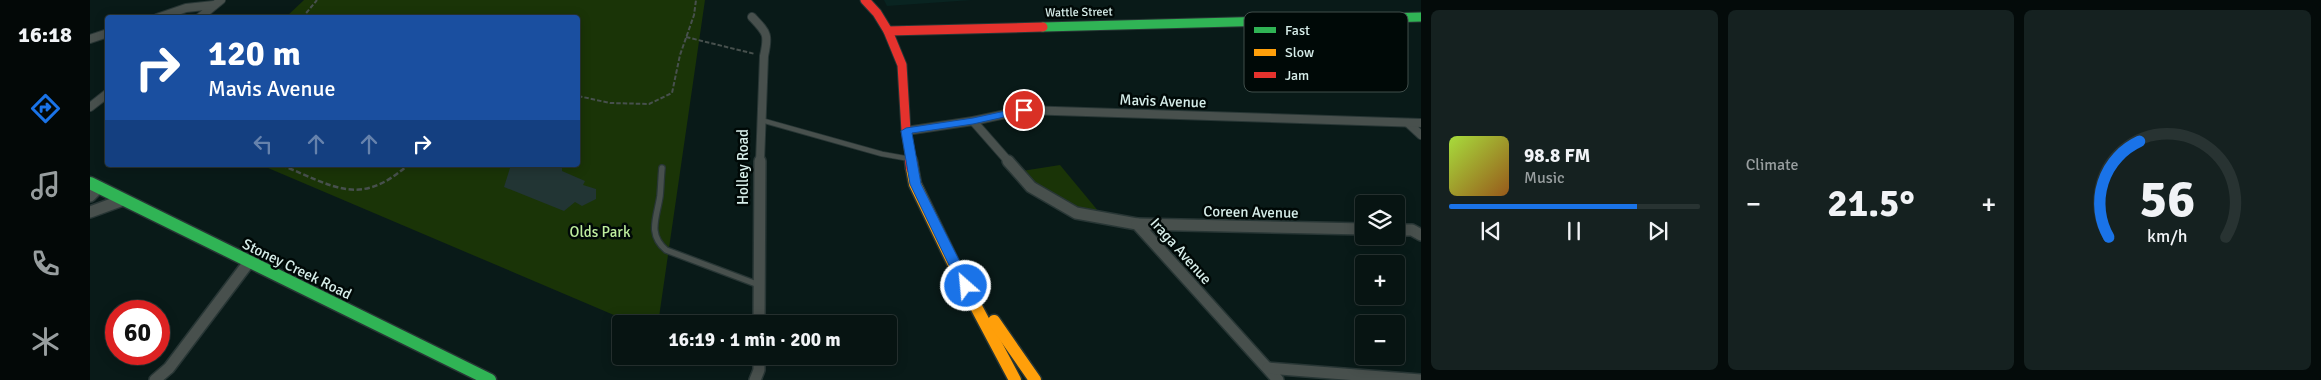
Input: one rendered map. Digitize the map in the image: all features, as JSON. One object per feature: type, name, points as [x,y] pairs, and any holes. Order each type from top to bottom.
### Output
[{"type":"main road","points":[[865,0],[877,13],[888,31],[899,55],[904,73],[906,131],[916,184],[958,271],[1015,380]]},
{"type":"main road","name":"Wattle Street","points":[[1408,17],[1421,17]]},
{"type":"main road","name":"Wattle Street","points":[[888,31],[1244,22]]},
{"type":"main road","name":"Stoney Creek Road","points":[[94,185],[486,379]]},
{"type":"main road","points":[[958,271],[1035,380]]},
{"type":"street","points":[[166,15],[186,8],[218,3]]},
{"type":"street","points":[[203,15],[218,3]]},
{"type":"street","name":"Holley Road","points":[[752,17],[766,32],[768,40],[764,56],[760,120],[759,315]]},
{"type":"street","points":[[90,39],[105,34]]},
{"type":"street","points":[[90,107],[105,95]]},
{"type":"street","name":"Mavis Avenue","points":[[906,131],[973,121],[1024,110],[1421,123]]},
{"type":"street","name":"Iraga Avenue","points":[[973,121],[1031,187],[1076,213],[1137,224],[1278,380]]},
{"type":"street","points":[[1408,123],[1421,135]]},
{"type":"street","points":[[90,196],[94,185]]},
{"type":"street","points":[[90,212],[123,200]]},
{"type":"street","name":"Coreen Avenue","points":[[1137,224],[1355,229]]},
{"type":"street","points":[[1405,230],[1412,230],[1421,235]]},
{"type":"street","points":[[155,380],[169,368],[249,262]]},
{"type":"street","points":[[755,380],[758,365]]},
{"type":"street","points":[[1268,368],[1421,380]]},
{"type":"lane","points":[[760,120],[882,154],[910,159]]},
{"type":"lane","points":[[662,168],[660,196],[653,232],[656,242],[666,250],[760,285]]},
{"type":"path","points":[[306,15],[317,0]]},
{"type":"path","points":[[580,96],[610,103],[649,104],[672,93],[696,0]]},
{"type":"path","points":[[686,37],[764,56]]},
{"type":"path","points":[[286,167],[353,192],[371,191],[390,182],[406,167]]},
{"type":"shaded area","points":[[884,0],[972,0],[887,6]]},
{"type":"green space","name":"Olds Park","points":[[304,0],[705,0],[659,315],[614,315],[266,167],[580,167],[580,15],[288,15]]},
{"type":"green space","points":[[1060,165],[1099,212],[1077,207],[1057,199],[1039,187],[1022,171]]},
{"type":"building","points":[[562,167],[562,171],[585,181],[583,185],[596,189],[596,199],[582,206],[575,202],[564,211],[504,187],[510,168]]},
{"type":"traffic: fast","points":[[1408,17],[1421,17]]},
{"type":"traffic: fast","points":[[1043,27],[1244,22]]},
{"type":"traffic: fast","points":[[90,183],[490,380]]},
{"type":"traffic: slow","points":[[912,168],[915,184],[957,271],[1015,380]]},
{"type":"traffic: slow","points":[[994,321],[1035,380]]},
{"type":"traffic: jam","points":[[865,0],[877,13],[888,31],[902,65],[906,131],[912,168]]},
{"type":"traffic: jam","points":[[888,31],[1043,27]]},
{"type":"route","points":[[966,286],[928,212],[916,184],[906,131],[973,121],[1024,110]]}]
